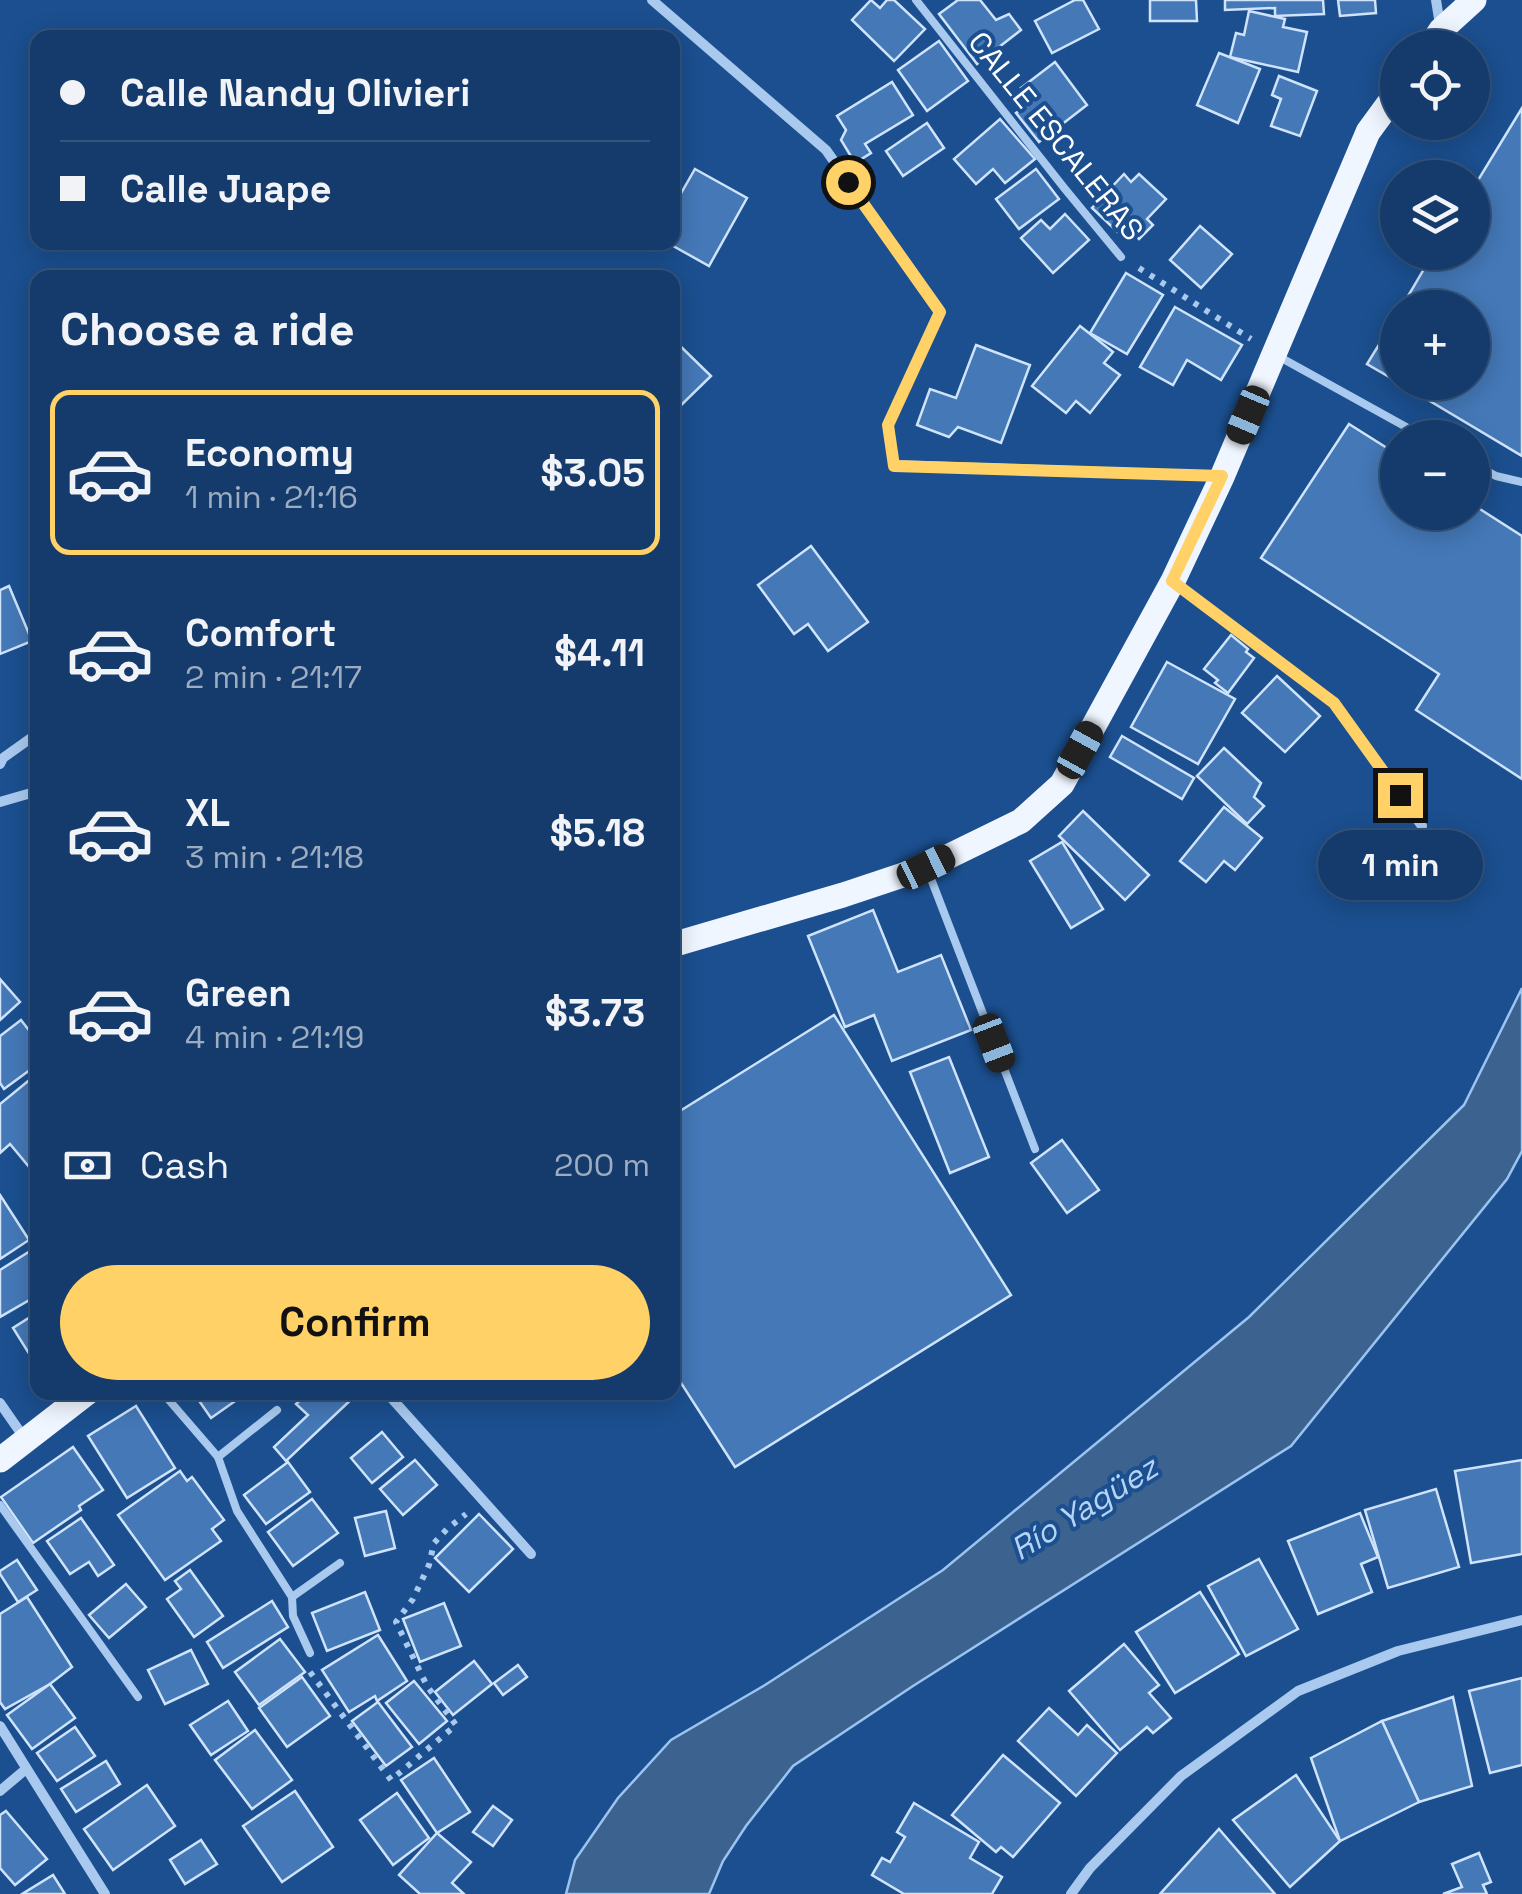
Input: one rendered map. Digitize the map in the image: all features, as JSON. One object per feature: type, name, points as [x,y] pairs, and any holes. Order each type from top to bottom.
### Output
[{"type":"main road","points":[[1444,30],[1474,0]]},
{"type":"main road","points":[[680,943],[926,867],[1020,820],[1062,784],[1172,581],[1222,476],[1368,132],[1380,116]]},
{"type":"main road","points":[[0,1460],[78,1400]]},
{"type":"street","points":[[652,0],[826,150],[940,312],[888,425],[894,466],[1222,476]]},
{"type":"street","points":[[1435,30],[1436,0]]},
{"type":"street","points":[[1172,581],[1334,703],[1422,826]]},
{"type":"street","points":[[0,764],[30,739]]},
{"type":"street","points":[[0,802],[30,793]]},
{"type":"street","points":[[393,1400],[531,1554]]},
{"type":"street","points":[[0,1403],[26,1441]]},
{"type":"street","points":[[1072,1894],[1090,1868],[1182,1776],[1298,1691],[1398,1651],[1522,1620]]},
{"type":"street","points":[[0,1726],[105,1894]]},
{"type":"street","points":[[0,1791],[26,1769]]},
{"type":"lane","name":"CALLE ESCALERAS","points":[[916,0],[1121,256]]},
{"type":"lane","points":[[1273,354],[1393,420]]},
{"type":"lane","points":[[1490,473],[1522,482]]},
{"type":"lane","points":[[926,867],[1034,1149]]},
{"type":"lane","points":[[169,1400],[218,1456],[237,1511],[292,1597],[293,1616],[310,1652]]},
{"type":"lane","points":[[218,1456],[277,1410]]},
{"type":"lane","points":[[0,1505],[138,1697]]},
{"type":"lane","points":[[292,1597],[340,1563]]},
{"type":"path","name":"CALLE ESCALERAS","points":[[1121,256],[1273,354]]},
{"type":"path","points":[[310,1652],[308,1669],[391,1780],[456,1725],[428,1686],[396,1622],[413,1599],[434,1542],[483,1501]]},
{"type":"water","name":"Río Yagüez","points":[[1522,988],[1522,1151],[1507,1179],[1291,1446],[793,1766],[723,1861],[709,1894],[566,1894],[575,1860],[618,1798],[671,1740],[765,1685],[943,1570],[1249,1317],[1464,1105]]},
{"type":"building","points":[[871,0],[880,8],[887,0],[894,0],[925,29],[894,61],[852,20]]},
{"type":"building","points":[[958,0],[980,0],[996,20],[1009,14],[1021,30],[977,64],[939,14]]},
{"type":"building","points":[[1075,0],[1083,0],[1099,29],[1052,53],[1035,21]]},
{"type":"building","points":[[1150,0],[1196,0],[1197,21],[1150,21]]},
{"type":"building","points":[[1225,0],[1323,0],[1324,14],[1275,16],[1275,8],[1225,10]]},
{"type":"building","points":[[1338,0],[1375,0],[1376,13],[1340,16]]},
{"type":"building","points":[[1249,11],[1285,19],[1283,27],[1307,32],[1298,72],[1230,57],[1236,33],[1244,35]]},
{"type":"building","points":[[939,41],[968,81],[927,111],[898,70]]},
{"type":"building","points":[[1219,53],[1260,69],[1238,123],[1197,105]]},
{"type":"building","points":[[1055,62],[1087,105],[1039,142],[1016,113],[1032,102],[1021,88]]},
{"type":"building","points":[[1279,76],[1317,91],[1300,136],[1271,126],[1281,99],[1272,95]]},
{"type":"building","points":[[892,82],[913,115],[865,144],[871,153],[855,163],[841,140],[846,130],[837,116]]},
{"type":"building","points":[[1522,108],[1522,456],[1490,437],[1490,420],[1462,420],[1428,400],[1490,400],[1490,290],[1412,290],[1423,270],[1490,270],[1490,160]]},
{"type":"building","points":[[1000,119],[1035,159],[1005,183],[993,169],[976,184],[954,159]]},
{"type":"building","points":[[927,123],[944,148],[903,176],[886,151]]},
{"type":"building","points":[[695,169],[747,198],[709,266],[680,250],[680,195]]},
{"type":"building","points":[[1036,169],[1059,199],[1019,229],[996,199]]},
{"type":"building","points":[[1124,174],[1131,182],[1139,174],[1166,199],[1147,219],[1153,225],[1139,239],[1131,232],[1125,239],[1092,208]]},
{"type":"building","points":[[1065,214],[1089,240],[1053,273],[1021,238],[1041,220],[1050,229]]},
{"type":"building","points":[[1200,226],[1232,254],[1201,288],[1170,260]]},
{"type":"building","points":[[1126,273],[1163,295],[1127,354],[1090,333]]},
{"type":"building","points":[[1175,307],[1242,345],[1221,380],[1187,360],[1173,385],[1140,367]]},
{"type":"building","points":[[1080,326],[1113,352],[1104,363],[1120,375],[1090,413],[1076,401],[1066,413],[1032,386]]},
{"type":"building","points":[[1380,343],[1380,372],[1367,364]]},
{"type":"building","points":[[976,345],[1030,365],[1001,443],[958,427],[949,437],[917,425],[930,389],[956,398]]},
{"type":"building","points":[[680,346],[711,376],[680,406]]},
{"type":"building","points":[[1349,424],[1380,444],[1380,530],[1490,530],[1490,516],[1522,536],[1522,779],[1416,710],[1439,674],[1261,558]]},
{"type":"building","points":[[811,546],[868,622],[828,651],[808,624],[794,634],[758,585]]},
{"type":"building","points":[[9,586],[30,642],[0,654],[0,590]]},
{"type":"building","points":[[1231,635],[1254,658],[1228,693],[1204,669]]},
{"type":"building","points":[[1167,662],[1235,699],[1198,764],[1131,727]]},
{"type":"building","points":[[1277,676],[1320,716],[1285,752],[1242,713]]},
{"type":"building","points":[[1122,736],[1194,778],[1182,799],[1110,757]]},
{"type":"building","points":[[1224,748],[1261,783],[1254,797],[1264,806],[1247,824],[1197,776]]},
{"type":"building","points":[[1224,807],[1262,838],[1235,870],[1224,861],[1206,882],[1180,861]]},
{"type":"building","points":[[1083,811],[1149,875],[1125,900],[1059,836]]},
{"type":"building","points":[[1062,842],[1103,909],[1071,928],[1030,861]]},
{"type":"building","points":[[873,910],[898,972],[941,955],[971,1030],[892,1061],[874,1015],[845,1027],[808,936]]},
{"type":"building","points":[[0,979],[20,1002],[0,1020]]},
{"type":"building","points":[[834,1015],[1011,1295],[735,1467],[680,1381],[680,1111]]},
{"type":"building","points":[[21,1020],[30,1032],[30,1070],[4,1089],[0,1083],[0,1036]]},
{"type":"building","points":[[949,1057],[989,1157],[950,1173],[910,1072]]},
{"type":"building","points":[[30,1080],[30,1168],[10,1144],[0,1153],[0,1104]]},
{"type":"building","points":[[1062,1140],[1099,1190],[1067,1213],[1031,1163]]},
{"type":"building","points":[[0,1195],[29,1240],[0,1259]]},
{"type":"building","points":[[30,1251],[30,1300],[0,1317],[0,1270]]},
{"type":"building","points":[[30,1317],[30,1355],[13,1328]]},
{"type":"building","points":[[199,1400],[237,1400],[211,1418]]},
{"type":"building","points":[[300,1400],[351,1400],[286,1461],[274,1447],[308,1415],[296,1404]]},
{"type":"building","points":[[136,1406],[175,1468],[127,1498],[88,1436]]},
{"type":"building","points":[[382,1432],[403,1457],[372,1483],[351,1458]]},
{"type":"building","points":[[73,1447],[103,1490],[33,1543],[1,1497]]},
{"type":"building","points":[[415,1460],[437,1485],[403,1515],[380,1489]]},
{"type":"building","points":[[1522,1460],[1522,1554],[1471,1563],[1455,1471]]},
{"type":"building","points":[[288,1462],[310,1492],[266,1524],[244,1495]]},
{"type":"building","points":[[180,1471],[187,1481],[192,1477],[224,1520],[212,1529],[221,1541],[165,1580],[118,1515]]},
{"type":"building","points":[[1436,1489],[1459,1567],[1388,1588],[1365,1510]]},
{"type":"building","points":[[312,1499],[338,1533],[293,1566],[268,1532]]},
{"type":"building","points":[[386,1511],[395,1548],[365,1556],[355,1518]]},
{"type":"building","points":[[1360,1513],[1378,1557],[1361,1564],[1372,1592],[1318,1614],[1288,1541]]},
{"type":"building","points":[[479,1514],[513,1549],[469,1592],[435,1558]]},
{"type":"building","points":[[81,1518],[114,1565],[98,1576],[89,1562],[70,1574],[47,1541]]},
{"type":"building","points":[[1259,1559],[1298,1629],[1246,1656],[1208,1586]]},
{"type":"building","points":[[17,1560],[37,1590],[18,1602],[0,1574]]},
{"type":"building","points":[[190,1570],[223,1616],[194,1637],[167,1599],[181,1589],[175,1581]]},
{"type":"building","points":[[126,1584],[146,1607],[109,1638],[89,1615]]},
{"type":"building","points":[[365,1592],[380,1630],[327,1651],[312,1613]]},
{"type":"building","points":[[1200,1592],[1239,1654],[1175,1693],[1136,1632]]},
{"type":"building","points":[[27,1597],[72,1667],[5,1709],[0,1702],[0,1614]]},
{"type":"building","points":[[272,1601],[288,1627],[223,1668],[207,1642]]},
{"type":"building","points":[[444,1603],[461,1646],[420,1662],[403,1619]]},
{"type":"building","points":[[378,1635],[407,1681],[377,1701],[375,1696],[349,1712],[322,1670]]},
{"type":"building","points":[[280,1639],[305,1672],[259,1705],[235,1672]]},
{"type":"building","points":[[1124,1644],[1159,1685],[1149,1693],[1171,1718],[1153,1733],[1147,1727],[1120,1750],[1069,1691]]},
{"type":"building","points":[[191,1650],[208,1684],[165,1704],[148,1670]]},
{"type":"building","points":[[474,1661],[492,1684],[453,1715],[435,1692]]},
{"type":"building","points":[[518,1665],[527,1677],[503,1695],[494,1683]]},
{"type":"building","points":[[302,1677],[330,1716],[287,1747],[259,1708]]},
{"type":"building","points":[[1522,1678],[1522,1765],[1490,1773],[1469,1691]]},
{"type":"building","points":[[414,1681],[447,1721],[419,1744],[386,1703]]},
{"type":"building","points":[[50,1684],[75,1718],[32,1749],[7,1715]]},
{"type":"building","points":[[1453,1697],[1472,1786],[1419,1802],[1382,1721]]},
{"type":"building","points":[[228,1701],[248,1731],[211,1755],[190,1725]]},
{"type":"building","points":[[378,1702],[412,1747],[386,1766],[352,1721]]},
{"type":"building","points":[[1049,1708],[1078,1735],[1087,1725],[1117,1753],[1076,1796],[1018,1741]]},
{"type":"building","points":[[1382,1721],[1419,1802],[1340,1841],[1311,1758]]},
{"type":"building","points":[[75,1727],[95,1756],[57,1781],[37,1753]]},
{"type":"building","points":[[255,1730],[292,1780],[252,1809],[215,1760]]},
{"type":"building","points":[[1003,1755],[1060,1803],[1013,1857],[1001,1847],[996,1852],[952,1815]]},
{"type":"building","points":[[434,1758],[470,1812],[437,1833],[401,1780]]},
{"type":"building","points":[[106,1761],[120,1784],[76,1812],[61,1789]]},
{"type":"building","points":[[1296,1775],[1340,1841],[1290,1887],[1233,1820]]},
{"type":"building","points":[[147,1785],[175,1826],[113,1870],[84,1829]]},
{"type":"building","points":[[295,1791],[333,1847],[282,1882],[243,1826]]},
{"type":"building","points":[[397,1793],[429,1838],[393,1865],[360,1820]]},
{"type":"building","points":[[914,1803],[979,1842],[970,1858],[1002,1877],[992,1894],[904,1894],[872,1875],[882,1858],[890,1862],[905,1837],[897,1832]]},
{"type":"building","points":[[493,1806],[512,1820],[493,1846],[473,1832]]},
{"type":"building","points":[[6,1811],[47,1859],[15,1885],[0,1868],[0,1815]]},
{"type":"building","points":[[1219,1829],[1275,1894],[1160,1894]]},
{"type":"building","points":[[437,1833],[471,1862],[452,1883],[464,1894],[420,1894],[399,1875]]},
{"type":"building","points":[[201,1840],[217,1864],[185,1884],[170,1860]]},
{"type":"building","points":[[1479,1853],[1491,1882],[1483,1885],[1487,1894],[1443,1894],[1462,1887],[1452,1864]]},
{"type":"building","points":[[53,1875],[65,1894],[22,1894]]},
{"type":"route","points":[[848,182],[940,312],[888,425],[894,466],[1222,476],[1172,581],[1334,703],[1400,795]]}]
